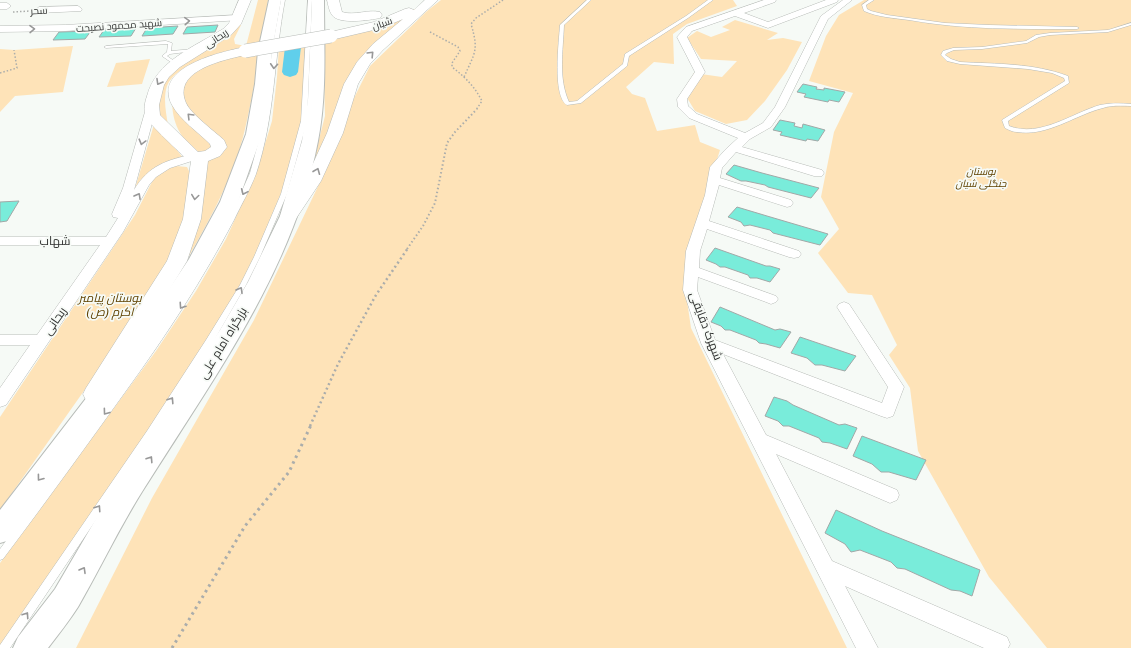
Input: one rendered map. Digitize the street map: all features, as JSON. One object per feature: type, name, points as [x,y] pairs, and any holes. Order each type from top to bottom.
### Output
[{"type":"highway","points":[[0,531],[169,306],[199,259],[229,202],[254,134],[262,84],[265,51],[276,0]]},
{"type":"highway","name":"بزرگراه امام علی","points":[[29,648],[66,599],[118,508],[230,333],[258,282],[289,216],[310,141],[316,100],[318,0]]},
{"type":"highway","points":[[46,648],[66,599]]},
{"type":"main road","name":"ریحانی","points":[[152,105],[157,85],[172,58],[199,50],[227,32],[238,18],[245,0]]},
{"type":"main road","points":[[254,0],[238,38],[238,42],[246,46],[262,45]]},
{"type":"main road","points":[[333,0],[337,14],[349,18],[377,14],[389,8]]},
{"type":"main road","points":[[175,137],[172,128],[167,93],[171,83],[187,68],[226,52],[331,34],[377,20],[388,15],[405,0]]},
{"type":"main road","points":[[289,216],[313,181],[335,133],[352,84],[364,62],[378,47],[430,0]]},
{"type":"main road","name":"شیان","points":[[331,34],[367,28],[389,21],[430,0]]},
{"type":"main road","name":"ریحانی","points":[[197,158],[213,153],[219,147],[218,143],[180,105],[175,92],[176,86],[185,74],[201,64],[245,51],[331,34]]},
{"type":"main road","points":[[58,454],[112,363],[177,261],[192,219],[197,158],[153,116],[152,105]]},
{"type":"street","points":[[71,18],[84,0]]},
{"type":"street","points":[[738,0],[741,4],[748,8]]},
{"type":"street","points":[[746,137],[693,116],[683,107],[682,99],[700,72],[682,37],[689,29],[772,0]]},
{"type":"street","points":[[736,13],[768,25],[834,0]]},
{"type":"street","name":"شهرک دقایقی","points":[[848,0],[824,18],[780,107],[772,119],[767,125],[746,137],[716,167],[714,180],[693,250],[690,290],[709,343],[867,648]]},
{"type":"street","name":"سحر","points":[[39,10],[71,18]]},
{"type":"street","name":"شهید محمود نصیحت","points":[[0,29],[71,18],[238,18]]},
{"type":"street","name":"ریحانی","points":[[110,241],[108,233],[129,188],[152,105]]},
{"type":"street","points":[[734,148],[818,174]]},
{"type":"street","name":"ریحانی","points":[[0,401],[110,241],[152,174],[166,166],[197,158]]},
{"type":"street","points":[[714,180],[787,203]]},
{"type":"street","points":[[702,223],[794,254]]},
{"type":"street","name":"شهاب","points":[[0,240],[110,241]]},
{"type":"street","points":[[691,270],[771,299]]},
{"type":"street","points":[[709,343],[888,412],[896,387],[844,307]]},
{"type":"street","points":[[0,340],[42,340]]},
{"type":"street","points":[[760,440],[890,495]]},
{"type":"street","points":[[825,567],[999,644]]},
{"type":"lane","points":[[0,556],[151,352],[190,294],[217,248],[244,194],[253,172],[264,136],[283,0]]},
{"type":"lane","points":[[4,648],[150,433],[205,348],[243,285],[257,257],[287,187],[304,121],[310,0]]},
{"type":"lane","points":[[589,0],[562,25],[560,58],[562,96],[567,104],[579,102],[625,65],[627,55],[674,26],[711,0]]},
{"type":"lane","points":[[872,0],[863,6],[865,10],[872,13],[916,21],[978,28],[1004,26],[1093,28],[1131,24]]},
{"type":"lane","points":[[1131,24],[1108,30],[1046,34],[1020,43],[982,48],[953,49],[943,55],[948,60],[960,63],[1031,68],[1048,71],[1066,77],[1067,82],[1005,120],[1007,127],[1014,131],[1028,131],[1052,125],[1101,107],[1131,105]]},
{"type":"lane","points":[[106,47],[166,42],[170,43],[172,58]]},
{"type":"path","points":[[464,76],[476,50],[476,42],[471,24],[476,18],[503,0]]},
{"type":"path","name":"سحر","points":[[5,8],[39,10]]},
{"type":"path","points":[[172,648],[246,526],[289,472],[338,364],[376,295],[423,226],[435,203],[447,143],[451,135],[478,111],[482,101],[478,92],[464,76],[452,67],[452,63],[460,51],[458,47],[430,32]]},
{"type":"path","points":[[0,73],[17,68],[14,50]]},
{"type":"green space","points":[[258,0],[268,0],[258,65],[245,129],[228,181],[185,263],[206,161],[219,154],[185,106],[180,88],[190,73],[245,47],[214,55],[190,65],[172,78],[167,86],[165,95],[168,125],[158,114],[159,92],[173,69],[238,25],[241,25],[234,39],[235,44],[246,46]]},
{"type":"green space","points":[[441,0],[733,0],[737,6],[687,24],[673,34],[674,64],[654,62],[626,87],[632,94],[645,98],[657,131],[695,125],[700,142],[720,150],[693,234],[684,280],[691,328],[847,648],[76,648],[152,498],[254,320],[322,178],[353,100],[370,66],[427,11]]},
{"type":"green space","name":"بوستان جنگلی شیان","points":[[864,0],[1131,0],[1131,648],[1047,648],[989,577],[918,451],[910,388],[889,355],[897,345],[872,295],[848,293],[818,253],[839,229],[821,197],[834,132],[853,93],[809,81],[826,36],[839,15]]},
{"type":"green space","points":[[418,8],[382,39],[334,119],[308,182],[325,116],[323,39],[356,33]]},
{"type":"green space","points":[[735,20],[778,33],[767,40],[783,38],[802,42],[787,70],[765,101],[747,120],[726,124],[695,111],[683,91],[694,73],[722,77],[737,61],[701,59],[687,38],[697,31],[711,37],[730,30],[722,27]]},
{"type":"green space","points":[[306,42],[301,125],[286,181],[258,249],[241,284],[171,397],[0,648],[0,563],[156,351],[196,291],[226,239],[256,173],[272,121],[279,46]]},
{"type":"green space","points":[[73,46],[63,92],[15,96],[0,112],[0,49],[14,50]]},
{"type":"green space","points":[[150,59],[142,84],[107,87],[116,63]]},
{"type":"green space","points":[[172,99],[214,145],[207,151],[198,153],[186,141],[175,123]]},
{"type":"green space","points":[[155,121],[183,158],[134,192]]},
{"type":"green space","name":"بوستان پیامبر اکرم (ص)","points":[[176,166],[187,167],[190,173],[183,232],[136,317],[0,510],[0,417],[135,215],[156,174]]},
{"type":"building","points":[[218,25],[215,32],[183,34],[187,27]]},
{"type":"building","points":[[178,26],[173,34],[142,36],[147,28]]},
{"type":"building","points":[[136,28],[131,36],[99,37],[104,30]]},
{"type":"building","points":[[91,31],[85,39],[53,40],[59,32]]},
{"type":"building","points":[[803,84],[817,87],[816,89],[824,90],[824,88],[845,92],[839,102],[829,100],[828,102],[804,97],[806,94],[797,92]]},
{"type":"building","points":[[780,120],[795,123],[794,126],[802,128],[803,124],[825,130],[818,141],[807,139],[806,141],[780,135],[782,132],[773,130]]},
{"type":"building","points":[[734,165],[819,188],[811,198],[765,185],[741,181],[726,174]]},
{"type":"building","points":[[19,201],[7,221],[0,222],[0,202]]},
{"type":"building","points":[[737,207],[828,234],[820,245],[773,233],[770,230],[750,225],[744,226],[741,222],[728,217]]},
{"type":"building","points":[[715,248],[766,266],[780,269],[770,282],[757,278],[750,278],[748,275],[725,267],[720,267],[706,260]]},
{"type":"building","points":[[720,307],[775,330],[780,329],[791,332],[780,348],[759,343],[756,340],[730,330],[725,330],[721,326],[711,322]]},
{"type":"building","points":[[800,337],[856,356],[845,371],[822,365],[815,365],[807,358],[791,353]]},
{"type":"building","points":[[774,397],[787,401],[839,425],[845,424],[857,428],[847,449],[822,442],[819,438],[789,426],[783,426],[778,421],[765,416]]},
{"type":"building","points":[[862,436],[926,460],[916,480],[889,472],[881,472],[872,464],[853,456]]},
{"type":"building","points":[[836,510],[882,531],[980,570],[972,596],[960,591],[951,590],[905,569],[897,568],[891,562],[860,550],[851,552],[845,544],[825,533]]},
{"type":"waterway","points":[[294,24],[295,15]]},
{"type":"waterway","points":[[290,72],[293,47]]}]
